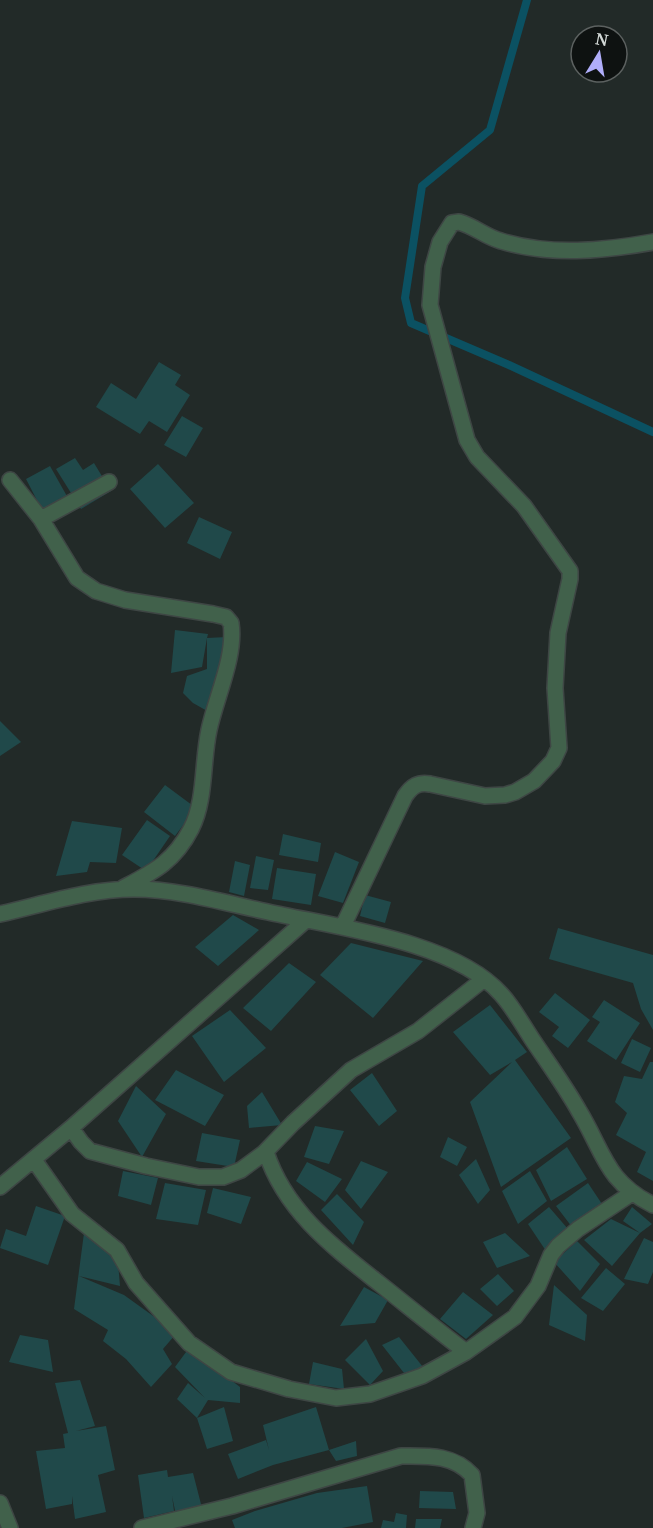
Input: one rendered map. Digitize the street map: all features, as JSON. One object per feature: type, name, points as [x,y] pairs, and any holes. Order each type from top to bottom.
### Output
[{"type":"street","points":[[343,926],[405,796],[415,785],[430,784],[484,796],[505,795],[534,781],[553,761],[559,748],[555,688],[558,633],[570,571],[524,506],[477,457],[464,431],[430,305],[434,267],[440,243],[447,228],[453,222],[466,223],[499,241],[550,251],[595,250],[653,242]]},
{"type":"street","points":[[10,480],[42,519],[77,578],[96,591],[125,600],[213,614],[226,617],[231,622],[232,641],[209,730],[196,816],[190,830],[164,865],[120,890]]},
{"type":"street","points":[[42,519],[109,482]]},
{"type":"street","points":[[0,914],[106,890],[137,889],[184,894],[343,926],[445,957],[467,967],[501,994],[580,1112],[605,1163],[632,1193],[653,1205]]},
{"type":"street","points":[[0,1186],[71,1128],[306,920]]},
{"type":"street","points":[[71,1128],[90,1151],[199,1177],[223,1177],[241,1170],[266,1152],[293,1123],[351,1070],[418,1031],[484,979]]},
{"type":"street","points":[[266,1152],[276,1179],[300,1215],[327,1242],[466,1353]]},
{"type":"street","points":[[34,1160],[72,1214],[112,1244],[121,1254],[136,1283],[197,1349],[231,1372],[289,1389],[336,1398],[370,1394],[422,1376],[466,1353],[515,1317],[538,1286],[551,1255],[558,1246],[578,1229],[632,1193]]},
{"type":"street","points":[[142,1528],[232,1506],[401,1456],[426,1455],[457,1463],[472,1475],[477,1513],[473,1528]]},
{"type":"street","points":[[0,1503],[6,1526]]},
{"type":"building","points":[[159,362],[181,375],[175,385],[190,395],[167,432],[149,421],[140,434],[96,407],[111,383],[136,399]]},
{"type":"building","points":[[182,416],[203,428],[186,457],[164,445]]},
{"type":"building","points":[[75,458],[83,470],[94,463],[111,491],[81,509],[56,469]]},
{"type":"building","points":[[158,464],[194,503],[165,528],[130,489]]},
{"type":"building","points":[[50,466],[68,498],[43,512],[26,479]]},
{"type":"building","points":[[199,517],[232,532],[220,559],[187,543]]},
{"type":"building","points":[[175,630],[208,634],[202,667],[171,673]]},
{"type":"building","points":[[227,637],[209,712],[193,703],[183,693],[187,676],[207,669],[207,638]]},
{"type":"building","points":[[0,721],[21,742],[0,756]]},
{"type":"building","points":[[165,785],[196,808],[175,836],[144,812]]},
{"type":"building","points":[[147,820],[170,836],[146,871],[122,855]]},
{"type":"building","points":[[72,821],[122,828],[116,863],[90,862],[87,872],[56,876]]},
{"type":"building","points":[[283,834],[321,843],[318,862],[279,855]]},
{"type":"building","points":[[335,852],[359,862],[343,903],[318,896]]},
{"type":"building","points":[[256,856],[274,860],[268,890],[250,888]]},
{"type":"building","points":[[235,861],[250,865],[244,896],[229,892]]},
{"type":"building","points":[[277,868],[316,874],[311,905],[272,899]]},
{"type":"building","points":[[365,895],[391,902],[385,923],[360,916]]},
{"type":"building","points":[[233,915],[259,930],[218,966],[195,947]]},
{"type":"building","points":[[558,928],[653,955],[653,1030],[641,1009],[633,983],[549,959]]},
{"type":"building","points":[[351,943],[423,961],[373,1018],[320,975]]},
{"type":"building","points":[[289,963],[316,982],[271,1031],[243,1008]]},
{"type":"building","points":[[555,993],[590,1020],[568,1048],[552,1036],[559,1027],[539,1012]]},
{"type":"building","points":[[604,1000],[640,1023],[616,1060],[587,1041],[600,1022],[592,1017]]},
{"type":"building","points":[[490,1005],[527,1052],[515,1060],[571,1138],[501,1187],[470,1102],[512,1062],[490,1075],[453,1032]]},
{"type":"building","points":[[230,1010],[266,1048],[224,1082],[192,1036]]},
{"type":"building","points":[[632,1039],[651,1048],[640,1072],[621,1063]]},
{"type":"building","points":[[650,1062],[653,1062],[653,1181],[637,1172],[646,1152],[616,1135],[627,1113],[615,1102],[624,1076],[642,1079]]},
{"type":"building","points":[[176,1070],[224,1095],[205,1126],[155,1100]]},
{"type":"building","points":[[372,1073],[397,1111],[379,1126],[350,1090]]},
{"type":"building","points":[[136,1086],[166,1114],[142,1157],[118,1121]]},
{"type":"building","points":[[262,1092],[282,1125],[249,1128],[247,1106]]},
{"type":"building","points":[[315,1126],[344,1131],[329,1164],[304,1157]]},
{"type":"building","points":[[202,1133],[240,1140],[234,1167],[196,1161]]},
{"type":"building","points":[[448,1137],[467,1147],[457,1166],[440,1157]]},
{"type":"building","points":[[567,1147],[587,1179],[551,1201],[536,1170]]},
{"type":"building","points":[[476,1159],[490,1190],[478,1204],[459,1175]]},
{"type":"building","points":[[361,1161],[388,1172],[361,1209],[345,1190]]},
{"type":"building","points":[[307,1162],[342,1179],[325,1202],[296,1181]]},
{"type":"building","points":[[123,1171],[158,1178],[151,1205],[118,1196]]},
{"type":"building","points":[[530,1171],[547,1201],[518,1224],[502,1191]]},
{"type":"building","points":[[165,1183],[206,1190],[198,1225],[156,1219]]},
{"type":"building","points":[[588,1183],[604,1207],[572,1227],[556,1206]]},
{"type":"building","points":[[213,1188],[251,1197],[241,1224],[207,1213]]},
{"type":"building","points":[[337,1194],[364,1222],[353,1245],[321,1210]]},
{"type":"building","points":[[36,1206],[65,1216],[48,1265],[0,1248],[6,1229],[26,1236]]},
{"type":"building","points":[[549,1207],[568,1229],[546,1251],[528,1224]]},
{"type":"building","points":[[632,1207],[652,1224],[640,1233],[623,1221]]},
{"type":"building","points":[[611,1219],[640,1233],[612,1266],[584,1240]]},
{"type":"building","points":[[84,1233],[117,1250],[120,1286],[79,1276],[124,1295],[175,1335],[163,1349],[172,1364],[151,1387],[126,1359],[103,1341],[108,1330],[74,1309]]},
{"type":"building","points":[[505,1233],[530,1256],[497,1268],[483,1242]]},
{"type":"building","points":[[644,1238],[653,1242],[653,1272],[648,1284],[624,1279]]},
{"type":"building","points":[[577,1241],[600,1264],[580,1291],[554,1262]]},
{"type":"building","points":[[606,1268],[625,1284],[603,1311],[581,1298]]},
{"type":"building","points":[[498,1274],[514,1291],[497,1306],[480,1289]]},
{"type":"building","points":[[554,1285],[587,1315],[585,1341],[549,1325]]},
{"type":"building","points":[[364,1287],[388,1300],[375,1323],[340,1326]]},
{"type":"building","points":[[463,1292],[493,1315],[466,1339],[440,1319]]},
{"type":"building","points":[[20,1335],[48,1340],[53,1372],[9,1362]]},
{"type":"building","points":[[399,1337],[423,1367],[404,1373],[382,1345]]},
{"type":"building","points":[[366,1339],[383,1371],[370,1385],[345,1360]]},
{"type":"building","points":[[189,1348],[240,1387],[240,1403],[208,1400],[197,1418],[177,1399],[188,1383],[205,1398],[175,1367]]},
{"type":"building","points":[[313,1362],[342,1369],[344,1389],[309,1384]]},
{"type":"building","points":[[80,1380],[95,1426],[76,1431],[106,1426],[115,1470],[98,1475],[106,1512],[75,1519],[72,1496],[72,1504],[46,1509],[36,1451],[65,1448],[63,1434],[68,1433],[55,1383]]},
{"type":"building","points":[[224,1407],[233,1441],[207,1449],[197,1418]]},
{"type":"building","points":[[316,1407],[329,1450],[273,1465],[238,1479],[228,1454],[266,1440],[269,1450],[263,1425]]},
{"type":"building","points":[[356,1441],[357,1456],[336,1461],[329,1450]]},
{"type":"building","points":[[167,1470],[168,1477],[193,1473],[202,1508],[176,1515],[172,1496],[174,1511],[144,1518],[138,1475]]},
{"type":"building","points":[[367,1486],[373,1522],[342,1528],[235,1528],[232,1520],[317,1493]]},
{"type":"building","points":[[420,1491],[453,1492],[456,1509],[419,1508]]},
{"type":"building","points":[[396,1513],[407,1515],[406,1528],[381,1528],[383,1520],[394,1522]]},
{"type":"building","points":[[416,1519],[442,1519],[440,1528],[415,1528]]},
{"type":"waterway","points":[[527,0],[490,130],[422,186],[405,298],[411,323],[509,365],[653,432]]}]
